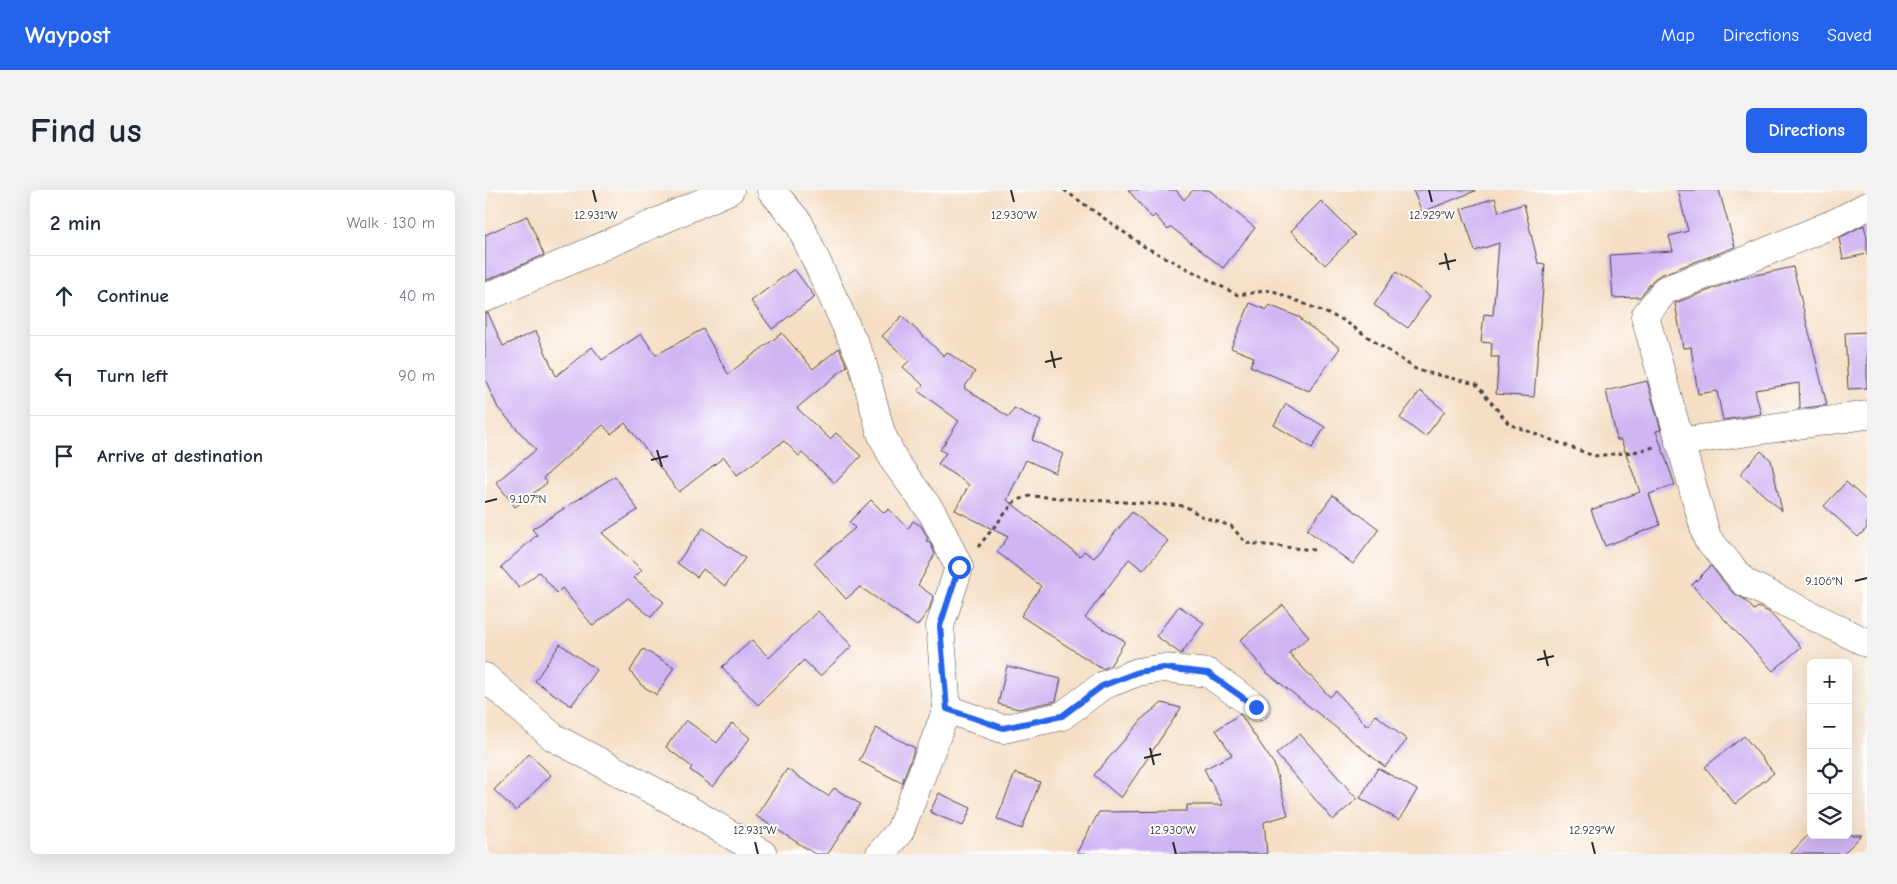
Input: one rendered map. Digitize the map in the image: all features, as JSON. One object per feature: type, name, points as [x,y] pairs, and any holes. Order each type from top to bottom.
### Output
[{"type":"street","points":[[485,298],[730,190]]},
{"type":"street","points":[[771,190],[799,223],[858,352],[881,433],[895,462],[933,514],[959,567],[940,626],[947,709],[900,831],[880,854]]},
{"type":"street","points":[[1867,206],[1837,222],[1665,290],[1645,316],[1707,538],[1744,582],[1867,643]]},
{"type":"street","points":[[1679,442],[1867,415]]},
{"type":"street","points":[[947,709],[1003,728],[1062,716],[1102,686],[1138,672],[1164,668],[1208,673],[1256,707]]},
{"type":"street","points":[[485,677],[553,737],[684,807],[763,854]]},
{"type":"path","points":[[1064,190],[1145,246],[1238,295],[1271,290],[1343,320],[1417,370],[1476,384],[1509,424],[1594,456],[1634,452],[1679,442]]},
{"type":"path","points":[[959,567],[977,549],[1015,501],[1029,496],[1185,506],[1203,517],[1231,526],[1246,542],[1314,550]]},
{"type":"building","points":[[1128,190],[1176,190],[1184,200],[1193,190],[1209,190],[1255,228],[1223,268],[1171,227],[1168,230],[1155,215],[1152,218]]},
{"type":"building","points":[[1413,190],[1475,190],[1475,191],[1422,212]]},
{"type":"building","points":[[1678,190],[1719,190],[1735,247],[1660,275],[1653,280],[1640,297],[1613,298],[1610,255],[1673,251],[1669,236],[1688,231]]},
{"type":"building","points":[[1495,198],[1499,212],[1524,204],[1538,263],[1545,264],[1534,397],[1496,394],[1499,357],[1491,357],[1492,343],[1481,342],[1484,314],[1493,315],[1499,243],[1475,251],[1461,209]]},
{"type":"building","points":[[1321,201],[1355,235],[1325,265],[1291,231]]},
{"type":"building","points":[[527,216],[544,255],[485,281],[485,235]]},
{"type":"building","points":[[1864,225],[1867,238],[1867,254],[1843,259],[1839,238]]},
{"type":"building","points":[[1793,267],[1827,405],[1798,409],[1800,407],[1799,383],[1755,390],[1761,414],[1723,420],[1717,391],[1698,394],[1691,347],[1683,348],[1675,303],[1742,278]]},
{"type":"building","points":[[794,269],[815,297],[772,329],[751,301]]},
{"type":"building","points":[[1396,272],[1430,296],[1408,328],[1374,305]]},
{"type":"building","points":[[1250,303],[1267,310],[1269,305],[1301,318],[1301,320],[1340,348],[1309,391],[1250,366],[1254,357],[1231,348]]},
{"type":"building","points":[[485,313],[488,313],[503,346],[536,331],[556,376],[592,347],[602,360],[641,334],[656,355],[703,329],[728,374],[782,333],[813,369],[839,348],[847,366],[797,408],[830,439],[836,433],[861,456],[835,483],[802,453],[799,456],[784,441],[737,475],[724,457],[679,492],[625,423],[611,434],[603,425],[543,478],[547,483],[515,507],[496,482],[536,450],[498,408],[485,379]]},
{"type":"building","points":[[902,316],[944,356],[947,352],[975,372],[964,388],[1009,417],[1014,408],[1041,421],[1032,440],[1063,454],[1055,473],[1026,460],[1007,500],[1080,556],[1084,551],[1094,558],[1132,512],[1168,541],[1143,570],[1129,559],[1085,618],[1125,641],[1110,666],[1102,669],[1021,616],[1041,586],[997,552],[1008,537],[955,510],[969,485],[938,464],[946,453],[940,450],[959,421],[918,391],[923,385],[903,367],[909,361],[882,336]]},
{"type":"building","points":[[1867,332],[1867,388],[1848,389],[1845,333]]},
{"type":"building","points":[[1647,381],[1661,430],[1656,431],[1675,485],[1649,494],[1660,525],[1605,546],[1591,510],[1640,492],[1621,440],[1617,440],[1606,391]]},
{"type":"building","points":[[1420,391],[1445,411],[1425,437],[1400,418]]},
{"type":"building","points":[[1286,404],[1325,427],[1312,448],[1274,425]]},
{"type":"building","points":[[1761,451],[1771,460],[1782,511],[1740,474]]},
{"type":"building","points":[[615,476],[638,510],[602,533],[642,570],[634,578],[664,602],[651,617],[628,598],[593,626],[562,588],[557,593],[539,572],[519,588],[501,567],[537,535],[532,529]]},
{"type":"building","points":[[1846,482],[1867,501],[1867,528],[1858,537],[1824,506]]},
{"type":"building","points":[[1333,495],[1379,529],[1353,564],[1307,530]]},
{"type":"building","points":[[871,500],[884,513],[889,509],[908,529],[913,521],[921,526],[928,538],[926,541],[930,542],[935,554],[918,585],[933,596],[929,610],[917,626],[860,587],[846,599],[814,563],[855,528],[849,522]]},
{"type":"building","points":[[703,528],[745,558],[725,586],[703,569],[697,577],[677,563]]},
{"type":"building","points":[[1711,566],[1732,592],[1744,599],[1754,610],[1758,607],[1769,612],[1801,647],[1773,671],[1692,585]]},
{"type":"building","points":[[1283,605],[1309,637],[1289,653],[1330,697],[1336,691],[1367,726],[1376,715],[1407,740],[1385,767],[1265,671],[1240,640]]},
{"type":"building","points":[[1179,606],[1204,623],[1181,654],[1156,636]]},
{"type":"building","points":[[818,611],[852,646],[820,676],[804,660],[758,705],[722,667],[752,640],[769,658]]},
{"type":"building","points":[[560,644],[597,670],[571,706],[535,681]]},
{"type":"building","points":[[643,649],[674,667],[657,695],[641,685],[630,671]]},
{"type":"building","points":[[1007,666],[1061,679],[1056,701],[1019,709],[998,704]]},
{"type":"building","points":[[1162,703],[1181,708],[1121,798],[1094,775],[1145,716]]},
{"type":"building","points":[[1240,714],[1274,764],[1288,815],[1264,822],[1267,854],[1076,854],[1099,812],[1187,811],[1187,805],[1223,805],[1204,769],[1232,755],[1216,730]]},
{"type":"building","points":[[686,720],[717,743],[732,723],[750,738],[713,787],[690,770],[692,767],[666,747]]},
{"type":"building","points":[[876,728],[915,748],[902,783],[859,761]]},
{"type":"building","points":[[1300,734],[1357,799],[1333,820],[1276,754]]},
{"type":"building","points":[[1744,736],[1774,773],[1735,804],[1705,767]]},
{"type":"building","points":[[529,754],[551,775],[516,811],[494,790]]},
{"type":"building","points":[[1378,768],[1417,790],[1399,820],[1360,798]]},
{"type":"building","points":[[787,769],[828,796],[834,788],[860,804],[828,854],[815,854],[756,816]]},
{"type":"building","points":[[1015,773],[1040,782],[1022,829],[997,819]]},
{"type":"building","points":[[939,793],[971,808],[963,826],[930,812]]},
{"type":"building","points":[[1852,835],[1862,835],[1843,854],[1790,854],[1807,836],[1807,839],[1852,839]]},
{"type":"route","points":[[959,567],[940,626],[947,709],[1003,728],[1062,716],[1102,686],[1138,672],[1164,668],[1208,673],[1256,707]]}]
